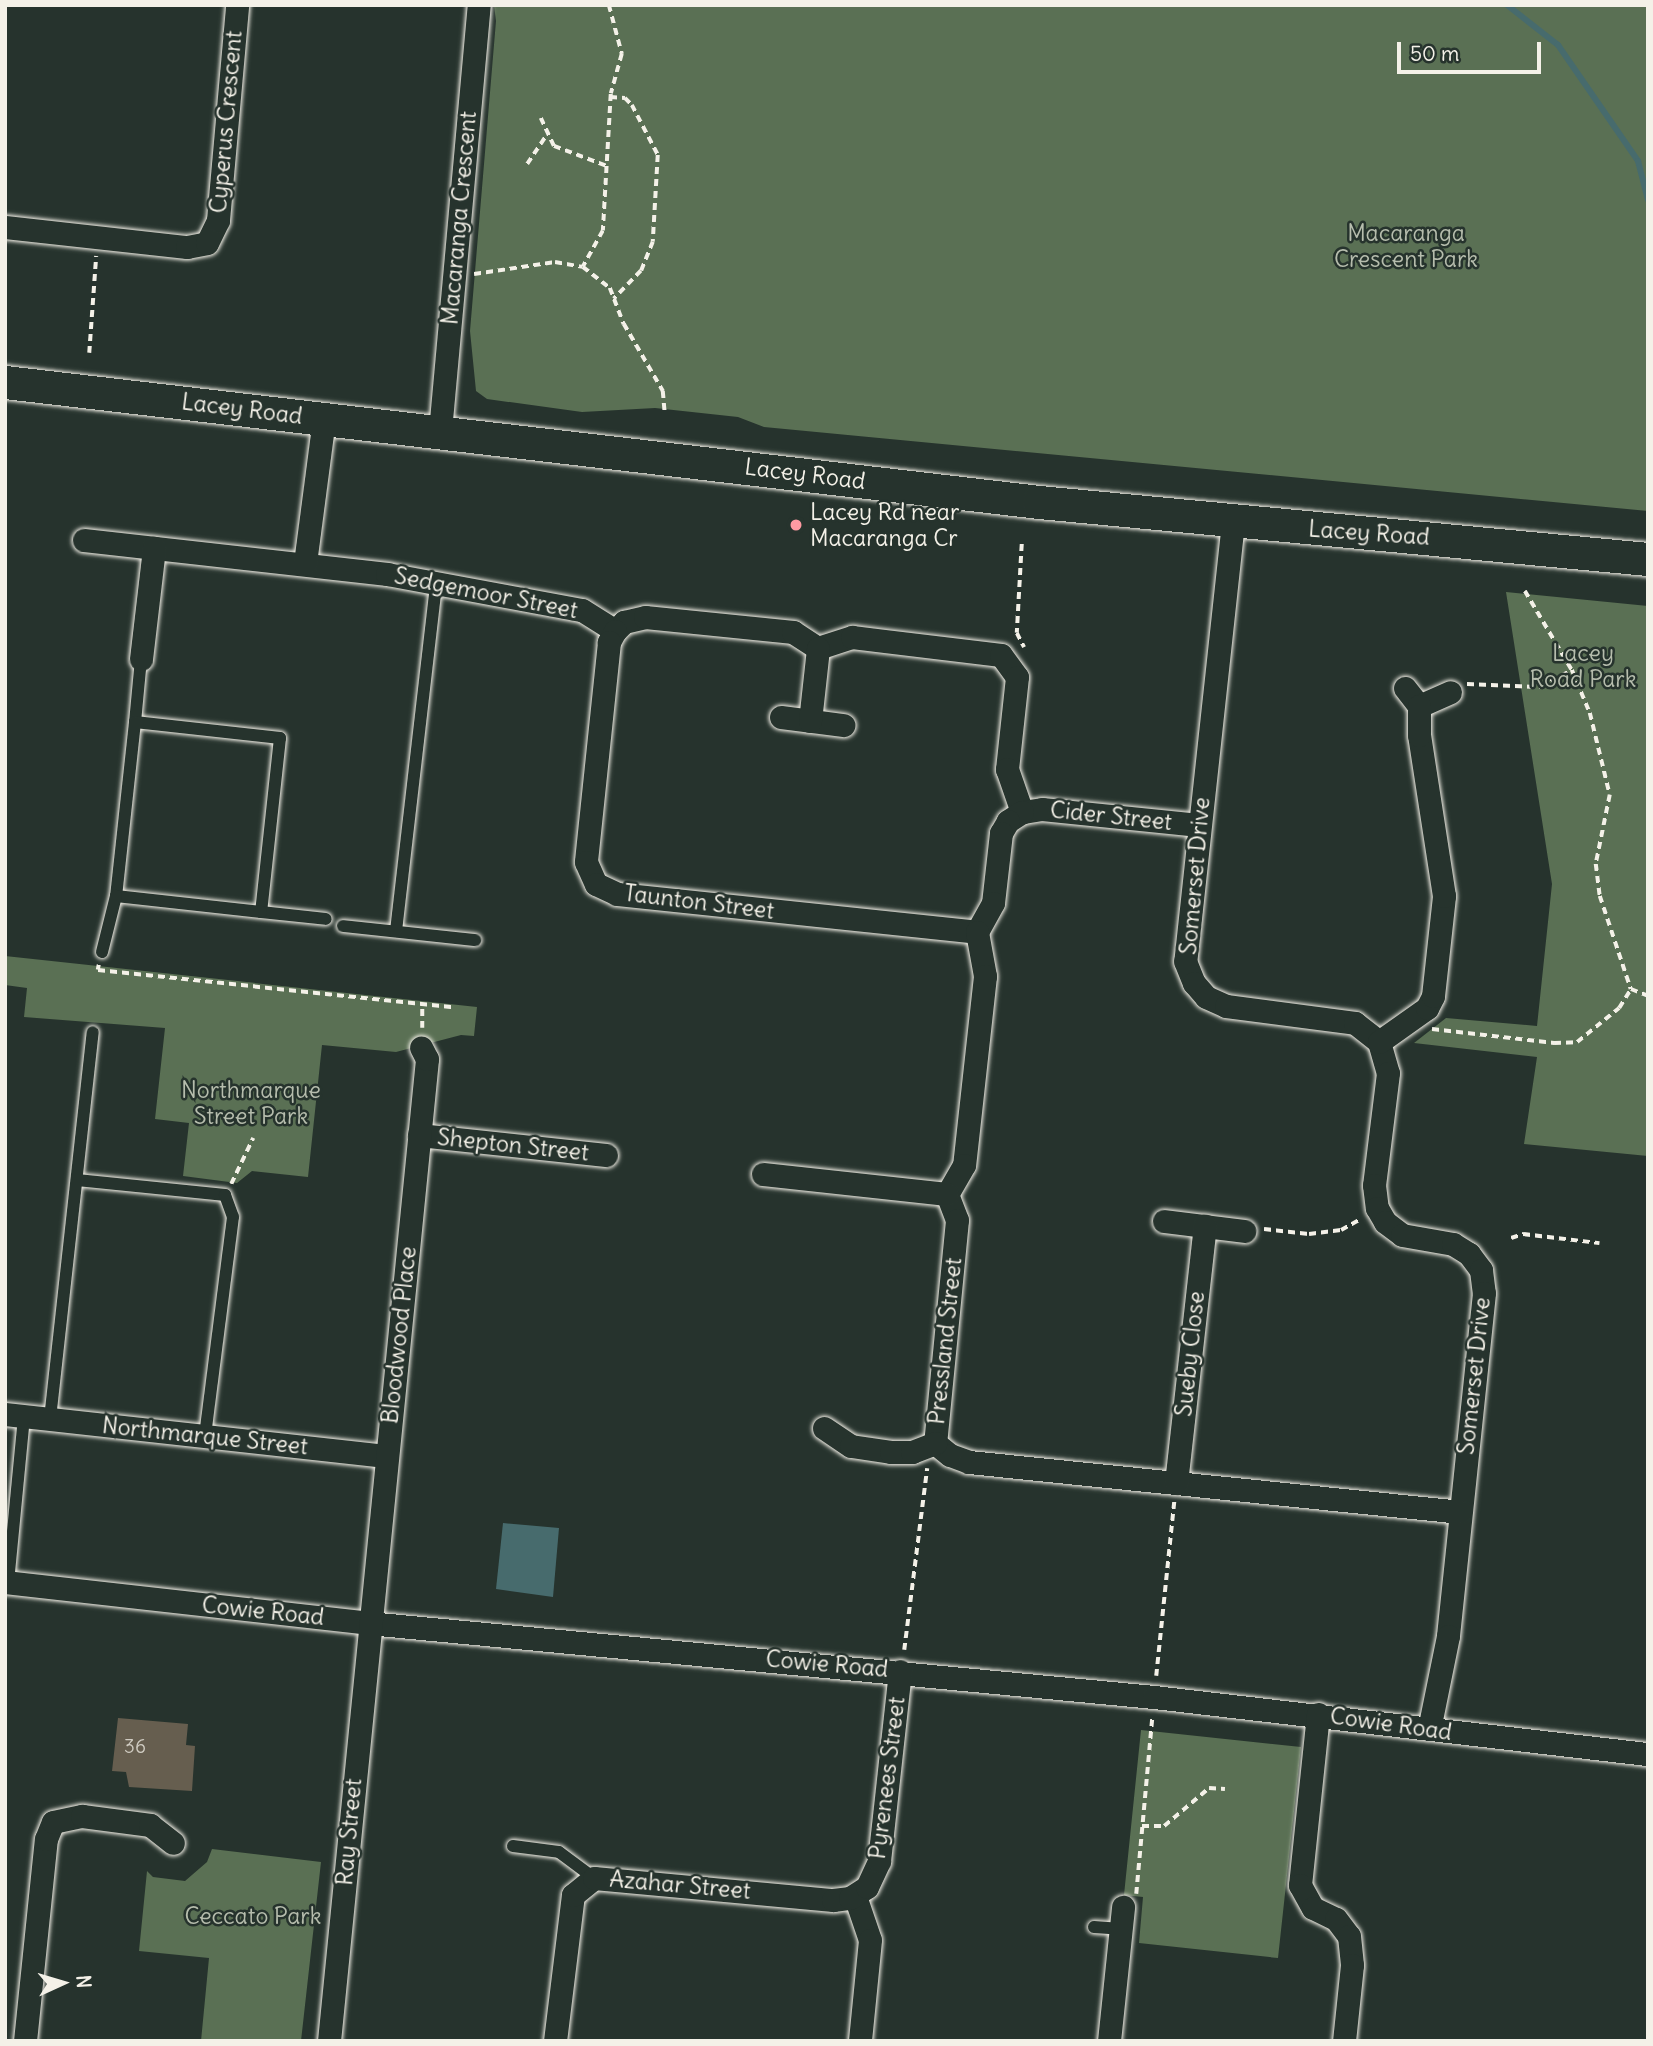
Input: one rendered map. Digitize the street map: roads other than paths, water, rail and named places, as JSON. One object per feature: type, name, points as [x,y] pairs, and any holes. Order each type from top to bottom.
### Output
[{"type":"street","name":"Cyperus Crescent","points":[[5,227],[187,247],[207,243],[218,220],[237,5]]},
{"type":"street","name":"Macaranga Crescent","points":[[440,431],[479,5]]},
{"type":"street","name":"Lacey Road","points":[[5,382],[1233,522],[1648,559]]},
{"type":"street","points":[[306,564],[324,419]]},
{"type":"street","name":"Somerset Drive","points":[[1233,522],[1185,961],[1194,983],[1206,997],[1226,1006],[1355,1023],[1379,1042],[1388,1073],[1374,1185],[1377,1208],[1385,1222],[1402,1235],[1453,1244],[1481,1270],[1484,1293],[1448,1636],[1429,1729]]},
{"type":"street","name":"Sedgemoor Street","points":[[84,540],[306,564],[582,610],[615,631]]},
{"type":"street","points":[[141,659],[154,548]]},
{"type":"street","points":[[615,631],[624,622],[645,617],[793,632],[818,648]]},
{"type":"street","name":"Taunton Street","points":[[615,631],[609,642],[586,862],[596,884],[617,894],[977,932]]},
{"type":"street","points":[[764,1174],[947,1194],[964,1166],[985,976],[977,932],[993,903],[1001,833],[1008,821],[1022,812],[1007,769],[1017,677],[1001,655],[852,637],[818,648]]},
{"type":"street","points":[[810,721],[818,648]]},
{"type":"street","points":[[1379,1042],[1427,1008],[1433,996],[1444,896],[1419,735],[1419,706],[1405,688]]},
{"type":"street","points":[[1419,706],[1450,692]]},
{"type":"street","points":[[781,718],[843,724]]},
{"type":"street","name":"Cider Street","points":[[1022,812],[1042,809],[1199,825]]},
{"type":"street","name":"Bloodwood Place","points":[[368,1623],[427,1059],[421,1047]]},
{"type":"street","name":"Shepton Street","points":[[419,1135],[606,1155]]},
{"type":"street","name":"Pressland Street","points":[[947,1194],[957,1220],[935,1443],[969,1462],[1460,1512]]},
{"type":"street","points":[[1164,1221],[1244,1231]]},
{"type":"street","name":"Sueby Close","points":[[1176,1483],[1205,1226]]},
{"type":"street","name":"Northmarque Street","points":[[15,1415],[386,1456]]},
{"type":"street","points":[[824,1428],[850,1446],[891,1452],[912,1452],[935,1443]]},
{"type":"street","name":"Cowie Road","points":[[7,1583],[368,1623],[902,1661],[1648,1755]]},
{"type":"street","name":"Ray Street","points":[[329,2041],[368,1623]]},
{"type":"street","name":"Pyrenees Street","points":[[855,1896],[872,1883],[877,1870],[902,1661]]},
{"type":"street","points":[[1318,1714],[1300,1885],[1312,1908],[1336,1919],[1349,1936],[1352,1965],[1344,2041]]},
{"type":"street","points":[[25,2041],[46,1839],[53,1822],[82,1815],[150,1825],[173,1843]]},
{"type":"street","name":"Azahar Street","points":[[555,2041],[572,1895],[594,1878],[833,1900],[855,1896]]},
{"type":"street","points":[[855,1896],[870,1940],[860,2041]]},
{"type":"street","points":[[1110,2041],[1122,1918]]},
{"type":"lane","points":[[396,931],[436,585]]},
{"type":"lane","points":[[102,952],[116,896],[141,659]]},
{"type":"lane","points":[[135,722],[280,738],[261,912]]},
{"type":"lane","points":[[116,896],[326,919]]},
{"type":"lane","points":[[343,926],[475,940]]},
{"type":"lane","points":[[50,1419],[93,1032]]},
{"type":"lane","points":[[77,1180],[225,1195],[233,1217],[205,1436]]},
{"type":"lane","name":"Northmarque Street","points":[[7,1583],[15,1415]]},
{"type":"lane","points":[[513,1846],[559,1852],[594,1878]]},
{"type":"lane","points":[[1094,1927],[1122,1918]]},
{"type":"water","points":[[503,1523],[559,1528],[553,1597],[496,1589]]},
{"type":"waterway","points":[[1507,5],[1558,45],[1638,161],[1648,200]]},
{"type":"place","name":"Lacey Rd near Macaranga Cr","points":[[796,525]]},
{"type":"park label","name":"Macaranga Crescent Park","points":[[1406,246]]},
{"type":"park label","name":"Lacey Road Park","points":[[1583,666]]},
{"type":"park label","name":"Northmarque Street Park","points":[[251,1103]]},
{"type":"park label","name":"Ceccato Park","points":[[253,1916]]}]
